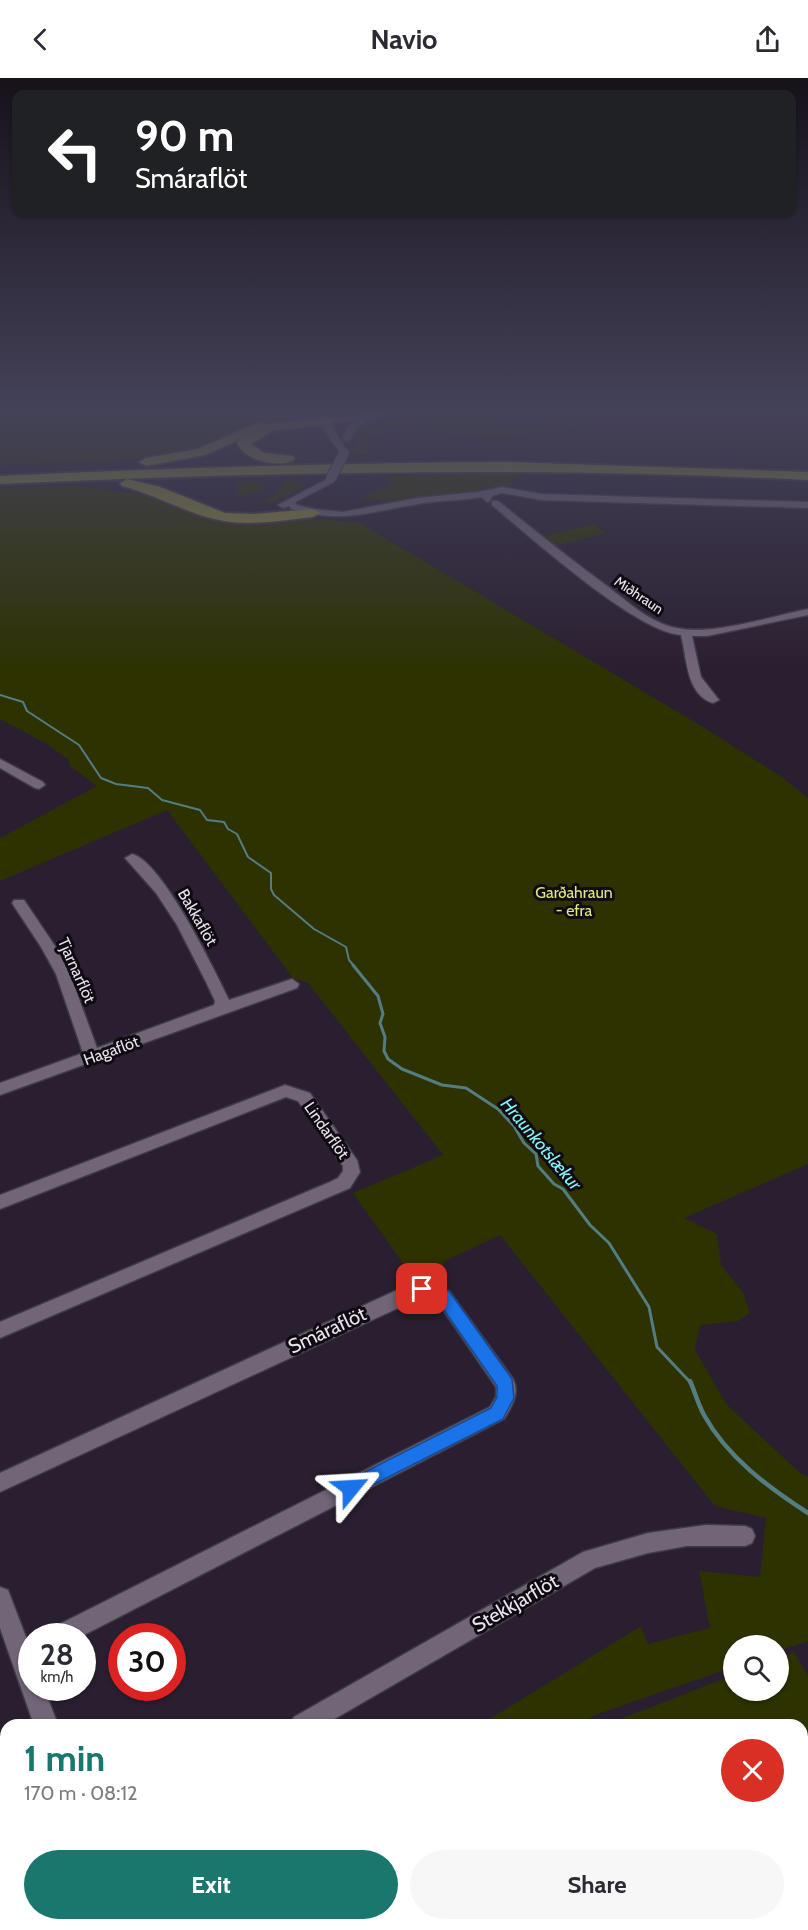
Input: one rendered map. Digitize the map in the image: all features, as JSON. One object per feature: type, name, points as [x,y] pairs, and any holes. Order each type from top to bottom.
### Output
[{"type":"highway","points":[[169,497],[216,515],[264,517],[316,512]]},
{"type":"highway","points":[[204,497],[215,507],[235,512],[259,512],[291,504]]},
{"type":"highway","points":[[264,517],[291,504]]},
{"type":"street","points":[[291,504],[301,497]]},
{"type":"street","points":[[291,504],[307,497]]},
{"type":"street","points":[[313,497],[311,503],[316,512]]},
{"type":"street","points":[[291,504],[337,516],[361,515],[408,502],[451,498],[535,497]]},
{"type":"street","points":[[555,497],[808,505]]},
{"type":"street","name":"Miðhraun","points":[[490,498],[554,551],[636,613],[658,626],[686,633],[717,631],[808,612]]},
{"type":"street","points":[[511,515],[512,499]]},
{"type":"street","points":[[686,633],[695,680],[701,690],[713,700]]},
{"type":"street","points":[[0,763],[39,784]]},
{"type":"street","name":"Bakkaflöt","points":[[132,858],[148,873],[180,919],[221,1005]]},
{"type":"street","name":"Tjarnarflöt","points":[[19,903],[48,946],[63,974],[92,1056]]},
{"type":"street","name":"Hagaflöt","points":[[0,1089],[92,1056],[221,1005],[237,1005],[292,984]]},
{"type":"street","name":"Lindarflöt","points":[[0,1202],[285,1091],[304,1097],[351,1165],[352,1172],[344,1183],[336,1187],[0,1330]]},
{"type":"street","name":"Smáraflöt","points":[[0,1483],[412,1291],[429,1290],[443,1296],[506,1385],[506,1398],[497,1413],[85,1623]]},
{"type":"street","name":"Stekkjarflöt","points":[[312,1719],[590,1559],[638,1544],[671,1539],[716,1533],[745,1536]]},
{"type":"street","points":[[0,1598],[18,1637]]},
{"type":"street","points":[[37,1701],[44,1719]]},
{"type":"green space","name":"Garðahraun - efra","points":[[0,497],[150,497],[221,522],[264,525],[293,518],[358,522],[703,727],[783,778],[808,798],[808,1164],[684,1218],[717,1234],[721,1265],[743,1292],[750,1313],[738,1321],[700,1325],[695,1350],[727,1405],[800,1473],[808,1477],[808,1641],[789,1648],[789,1635],[723,1635],[723,1670],[589,1719],[490,1719],[641,1626],[648,1644],[710,1628],[699,1571],[760,1577],[766,1518],[715,1506],[500,1235],[445,1261],[436,1275],[412,1276],[353,1193],[443,1155],[308,983],[293,978],[167,810],[0,881],[0,838],[97,786],[70,766],[69,760],[47,744],[0,719]]},
{"type":"green space","points":[[270,497],[283,497],[270,504],[261,501]]},
{"type":"green space","points":[[364,497],[416,497],[386,501]]},
{"type":"green space","points":[[593,524],[606,533],[554,546],[541,537]]},
{"type":"green space","points":[[794,1652],[808,1676],[808,1719],[621,1719],[723,1679],[723,1701],[789,1701],[789,1654]]},
{"type":"waterway","name":"Hraunkotslækur","points":[[0,695],[23,702],[27,711],[79,745],[101,778],[116,784],[148,788],[162,800],[200,810],[207,820],[224,822],[228,829],[237,834],[248,857],[271,873],[271,889],[274,895],[314,929],[346,947],[349,960],[354,966]]},
{"type":"waterway","name":"Hraunkotslækur","points":[[353,965],[378,996],[383,1014],[380,1023],[385,1037],[384,1051],[388,1059],[402,1069],[442,1085],[466,1088],[498,1109],[514,1126],[524,1143],[536,1154],[538,1166],[554,1184],[563,1189],[590,1225],[609,1243],[649,1307],[657,1347],[690,1382]]},
{"type":"waterway","name":"Hraunkotslækur","points":[[690,1381],[704,1415],[724,1445],[764,1482],[808,1513]]},
{"type":"route","points":[[351,1488],[497,1413],[506,1398],[506,1385],[443,1296],[434,1291],[422,1289]]}]
